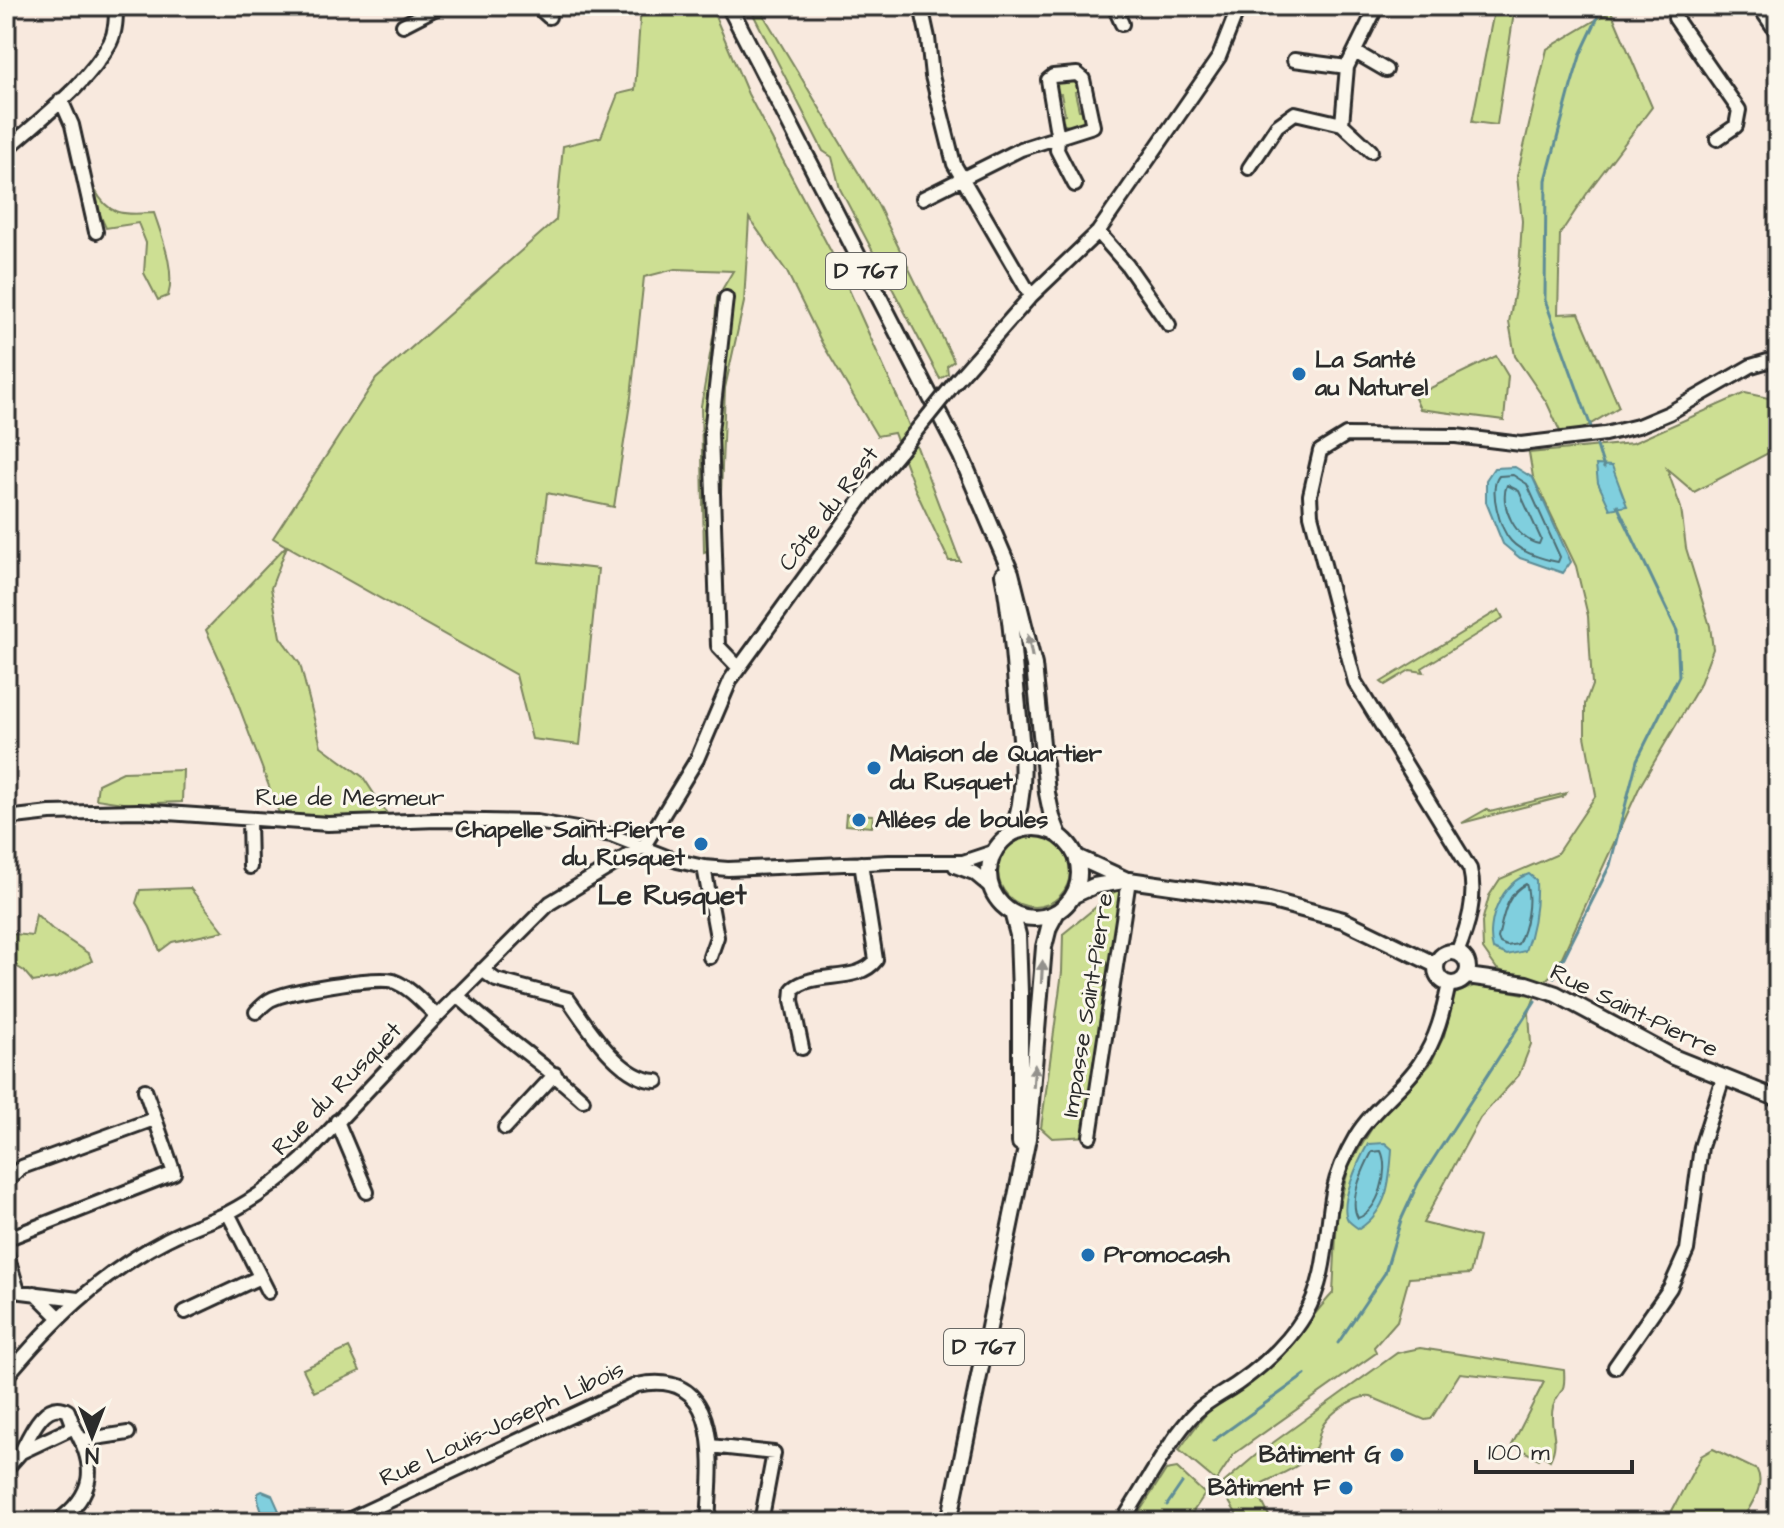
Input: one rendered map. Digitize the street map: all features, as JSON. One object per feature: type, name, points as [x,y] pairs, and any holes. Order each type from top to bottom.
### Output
[{"type":"main road","name":"D 767","points":[[729,6],[961,456],[1011,573],[1028,635],[1038,691],[1047,793],[1059,835]]},
{"type":"main road","points":[[1760,6],[1778,32]]},
{"type":"main road","name":"D 767","points":[[997,539],[1010,609],[1020,724],[1022,795],[1012,833]]},
{"type":"main road","points":[[1074,895],[1079,876],[1077,857],[1059,835],[1036,827],[1012,833],[993,852],[989,866],[991,887],[999,902],[1012,912],[1034,918],[1057,912],[1074,895],[1094,886],[1129,880]]},
{"type":"main road","points":[[1077,857],[1129,880],[1269,900],[1317,911],[1366,930],[1436,965],[1440,978],[1449,984],[1458,983],[1467,976],[1467,962],[1457,953],[1442,956],[1436,965]]},
{"type":"main road","name":"D 767","points":[[1012,912],[1018,935],[1019,1171]]},
{"type":"main road","name":"D 767","points":[[949,1522],[1032,1105],[1044,947],[1057,912]]},
{"type":"main road","name":"Rue Saint-Pierre","points":[[1467,976],[1526,984],[1556,994],[1652,1047],[1778,1099]]},
{"type":"street","points":[[6,150],[61,100],[109,44],[114,33],[116,6]]},
{"type":"street","points":[[403,25],[440,6]]},
{"type":"street","points":[[537,6],[549,17]]},
{"type":"street","points":[[921,6],[932,76],[954,164],[1031,296]]},
{"type":"street","points":[[1114,6],[1122,24]]},
{"type":"street","name":"Côte du Rest","points":[[644,846],[697,759],[731,679],[862,499],[957,380],[1031,296],[1098,232],[1219,57],[1239,6]]},
{"type":"street","points":[[1342,124],[1347,67],[1377,6]]},
{"type":"street","points":[[1677,6],[1675,18],[1739,110],[1736,126],[1717,139]]},
{"type":"street","points":[[1355,52],[1386,70]]},
{"type":"street","points":[[1294,60],[1347,67]]},
{"type":"street","points":[[923,198],[1021,149],[1058,139],[1093,126],[1083,79],[1077,74],[1053,76],[1048,80],[1058,139],[1057,150],[1075,185]]},
{"type":"street","points":[[61,100],[72,125],[96,232]]},
{"type":"street","points":[[1249,168],[1277,126],[1295,113],[1342,124],[1371,151]]},
{"type":"street","points":[[1098,232],[1127,265],[1169,325]]},
{"type":"street","points":[[726,298],[711,432],[712,483],[718,646],[739,668]]},
{"type":"street","points":[[1457,953],[1467,930],[1473,894],[1471,875],[1355,682],[1311,515],[1314,465],[1320,451],[1346,435],[1456,436],[1521,444],[1605,434],[1638,426],[1669,413],[1751,366],[1778,358]]},
{"type":"street","name":"Rue de Mesmeur","points":[[6,818],[50,813],[138,811],[328,824],[437,820],[537,822],[611,835],[644,846]]},
{"type":"street","points":[[249,820],[250,867]]},
{"type":"street","points":[[644,846],[677,861],[704,867],[944,863],[963,862],[993,852]]},
{"type":"street","name":"Rue du Rusquet","points":[[6,1377],[40,1335],[78,1299],[163,1241],[228,1213],[282,1178],[550,903],[644,846]]},
{"type":"street","points":[[802,1048],[792,1000],[793,989],[803,983],[865,970],[876,960],[861,863]]},
{"type":"street","points":[[944,863],[974,873],[991,887]]},
{"type":"street","points":[[704,867],[717,937],[710,957]]},
{"type":"street","name":"Impasse Saint-Pierre","points":[[1090,1136],[1129,880]]},
{"type":"street","points":[[482,970],[496,980],[568,999],[602,1047],[642,1081],[657,1081]]},
{"type":"street","points":[[256,1012],[270,1000],[291,993],[390,980],[405,986],[437,1016]]},
{"type":"street","points":[[1122,1522],[1196,1412],[1262,1365],[1292,1335],[1303,1318],[1323,1271],[1333,1189],[1340,1170],[1368,1118],[1425,1055],[1439,1026],[1449,984]]},
{"type":"street","points":[[457,995],[504,1038],[555,1074],[583,1100]]},
{"type":"street","points":[[505,1128],[555,1074]]},
{"type":"street","points":[[1615,1367],[1670,1288],[1687,1250],[1701,1147],[1723,1078]]},
{"type":"street","points":[[6,1239],[174,1173],[145,1090]]},
{"type":"street","points":[[6,1181],[22,1167],[154,1119]]},
{"type":"street","points":[[337,1121],[367,1192]]},
{"type":"street","points":[[228,1213],[268,1292]]},
{"type":"street","points":[[6,1251],[12,1290],[78,1299]]},
{"type":"street","points":[[185,1312],[260,1277]]},
{"type":"street","points":[[35,1293],[59,1317]]},
{"type":"street","name":"Rue Louis-Joseph Libois","points":[[344,1522],[637,1385],[661,1381],[689,1393],[696,1399],[706,1419],[710,1446],[708,1522]]},
{"type":"street","points":[[6,1469],[21,1452],[47,1411],[58,1406],[68,1411],[88,1455],[86,1492],[79,1504],[57,1522]]},
{"type":"street","points":[[21,1452],[74,1427]]},
{"type":"street","points":[[82,1440],[128,1433]]},
{"type":"street","points":[[710,1446],[774,1453],[761,1522]]},
{"type":"green space","points":[[641,6],[696,6],[715,16],[748,94],[837,263],[903,410],[960,561],[949,561],[915,489],[894,433],[877,436],[822,343],[787,272],[749,218],[744,302],[725,388],[719,546],[704,552],[701,406],[717,298],[733,271],[675,269],[644,277],[631,397],[614,507],[547,493],[539,562],[598,569],[580,745],[532,739],[516,675],[287,546],[271,588],[280,637],[300,664],[321,746],[363,777],[393,823],[282,821],[229,680],[206,630],[286,546],[273,538],[376,379],[556,220],[563,146],[601,137],[618,94],[635,90]]},
{"type":"green space","points":[[749,6],[758,6],[878,205],[954,361],[947,366],[948,374],[940,379],[840,189],[832,157],[823,151]]},
{"type":"green space","points":[[1495,6],[1515,6],[1497,125],[1472,122]]},
{"type":"green space","points":[[1611,11],[1652,107],[1560,234],[1558,314],[1579,313],[1619,407],[1564,440],[1547,403],[1515,356],[1509,322],[1519,268],[1522,221],[1517,176],[1547,49]]},
{"type":"green space","points":[[1068,78],[1077,81],[1082,90],[1075,92],[1079,110],[1087,110],[1084,122],[1073,127],[1061,124],[1057,116],[1065,114],[1061,94],[1053,95],[1057,83]]},
{"type":"green space","points":[[95,190],[106,206],[113,210],[127,214],[154,213],[169,265],[168,296],[158,300],[144,273],[146,243],[138,223],[106,228]]},
{"type":"green space","points":[[1496,356],[1508,376],[1504,420],[1420,409],[1414,396]]},
{"type":"green space","points":[[1745,393],[1778,400],[1778,448],[1694,492],[1667,469],[1681,508],[1686,548],[1710,626],[1713,649],[1699,686],[1640,786],[1556,970],[1545,981],[1508,974],[1497,969],[1483,949],[1482,922],[1489,896],[1500,879],[1556,855],[1596,795],[1585,736],[1585,704],[1592,685],[1588,616],[1576,566],[1533,477],[1529,453],[1633,443]]},
{"type":"green space","points":[[1499,610],[1503,618],[1422,668],[1424,672],[1410,670],[1385,685],[1381,682]]},
{"type":"green space","points":[[183,770],[182,802],[129,804],[96,799],[98,784],[123,772]]},
{"type":"green space","points":[[1566,793],[1562,797],[1462,823],[1487,809],[1490,812]]},
{"type":"green space","name":"Allées de boules","points":[[846,814],[873,815],[872,827],[845,825]]},
{"type":"green space","points":[[1034,835],[1054,841],[1064,851],[1070,871],[1064,891],[1054,901],[1034,907],[1014,901],[1004,891],[998,871],[1004,851],[1014,841]]},
{"type":"green space","points":[[1129,880],[1090,1136],[1052,1138],[1041,1128],[1062,972],[1063,934]]},
{"type":"green space","points":[[190,888],[224,931],[172,942],[160,951],[136,903],[140,890]]},
{"type":"green space","points":[[36,914],[89,954],[92,961],[57,978],[33,982],[24,971],[6,960],[6,933],[32,936]]},
{"type":"green space","points":[[1476,985],[1535,996],[1529,1013],[1531,1044],[1519,1075],[1480,1118],[1423,1223],[1479,1237],[1470,1274],[1409,1278],[1397,1321],[1374,1347],[1376,1353],[1234,1454],[1216,1481],[1179,1450],[1214,1406],[1280,1357],[1333,1293],[1337,1216],[1349,1166],[1378,1118],[1430,1065],[1444,1036],[1454,994]]},
{"type":"green space","points":[[349,1348],[360,1371],[314,1392],[303,1369]]},
{"type":"green space","points":[[1420,1348],[1564,1370],[1563,1389],[1553,1407],[1554,1446],[1550,1460],[1542,1455],[1539,1459],[1512,1445],[1544,1382],[1460,1373],[1431,1419],[1425,1420],[1371,1397],[1357,1399],[1342,1407],[1324,1423],[1309,1457],[1255,1487],[1272,1522],[1241,1522],[1220,1486],[1256,1455],[1397,1353]]},
{"type":"green space","points":[[1713,1449],[1757,1470],[1758,1490],[1741,1522],[1733,1519],[1732,1522],[1677,1522],[1671,1519],[1666,1522],[1701,1456]]},
{"type":"green space","points":[[1177,1468],[1205,1494],[1186,1522],[1133,1522],[1166,1470]]},
{"type":"water","points":[[1596,465],[1612,466],[1627,506],[1610,509],[1598,483]]},
{"type":"water","points":[[1515,467],[1533,478],[1571,562],[1563,573],[1520,558],[1503,544],[1486,502],[1486,480],[1494,468]]},
{"type":"water","points":[[1529,874],[1536,880],[1531,934],[1525,951],[1507,955],[1493,949],[1491,927],[1504,894],[1519,878]]},
{"type":"water","points":[[1385,1143],[1392,1149],[1386,1194],[1376,1213],[1359,1229],[1349,1221],[1346,1213],[1351,1182],[1368,1144]]},
{"type":"water","points":[[262,1491],[272,1495],[280,1513],[279,1522],[265,1522],[258,1500],[258,1493]]},
{"type":"waterway","points":[[1591,427],[1545,300],[1546,180],[1581,53],[1597,19],[1599,6]]},
{"type":"waterway","points":[[1597,446],[1604,468]]},
{"type":"waterway","points":[[1554,977],[1610,865],[1637,760],[1679,676],[1677,631],[1617,505]]},
{"type":"waterway","points":[[1338,1343],[1385,1273],[1401,1220],[1418,1183],[1535,1001]]},
{"type":"waterway","points":[[1213,1441],[1305,1375]]},
{"type":"waterway","points":[[1167,1505],[1182,1483]]},
{"type":"place","name":"La Santé au Naturel","points":[[1299,374]]},
{"type":"place","name":"Maison de Quartier du Rusquet","points":[[874,768]]},
{"type":"place","name":"Allées de boules","points":[[859,820]]},
{"type":"place","name":"Chapelle Saint-Pierre du Rusquet","points":[[701,844]]},
{"type":"place","name":"Promocash","points":[[1088,1255]]},
{"type":"place","name":"Bâtiment G","points":[[1397,1455]]},
{"type":"place","name":"Bâtiment F","points":[[1346,1488]]},
{"type":"district","name":"Le Rusquet","points":[[672,895]]}]
